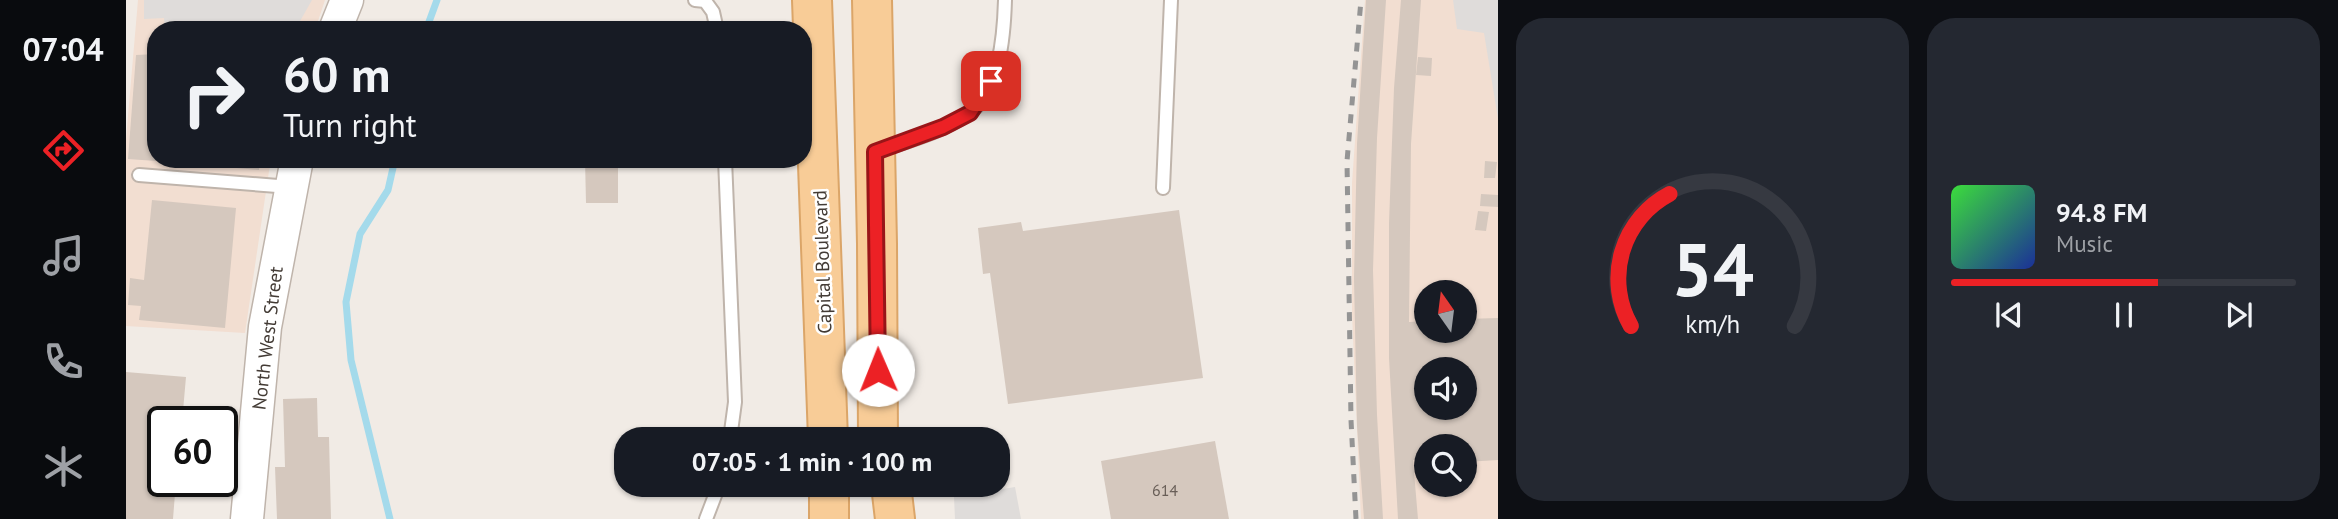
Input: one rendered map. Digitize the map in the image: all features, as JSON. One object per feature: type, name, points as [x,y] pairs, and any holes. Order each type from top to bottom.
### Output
[{"type":"main road","name":"Capital Boulevard","points":[[812,0],[828,427]]},
{"type":"main road","points":[[872,0],[878,427]]},
{"type":"main road","points":[[877,337],[885,427]]},
{"type":"main road","points":[[829,497],[829,519]]},
{"type":"main road","points":[[878,497],[878,519]]},
{"type":"main road","points":[[892,497],[895,519]]},
{"type":"street","points":[[339,21],[347,0]]},
{"type":"street","name":"North West Street","points":[[247,519],[265,327],[293,173]]},
{"type":"lane","points":[[695,0],[705,1],[713,12],[715,21]]},
{"type":"lane","points":[[875,152],[943,127],[970,113],[984,95],[998,66],[1005,0]]},
{"type":"lane","points":[[1163,188],[1171,0]]},
{"type":"lane","points":[[725,168],[735,402],[732,427]]},
{"type":"lane","points":[[139,175],[293,173]]},
{"type":"lane","points":[[706,519],[714,497]]},
{"type":"shaded area","points":[[138,0],[325,0],[318,21],[147,21],[147,168],[270,168],[245,333],[126,326],[126,139]]},
{"type":"shaded area","points":[[144,0],[312,0],[300,21],[144,19]]},
{"type":"shaded area","points":[[1365,0],[1498,0],[1498,519],[1361,519],[1352,314],[1352,183]]},
{"type":"shaded area","points":[[1453,0],[1498,0],[1498,119],[1484,33],[1457,29]]},
{"type":"shaded area","points":[[1015,487],[1021,519],[955,519],[954,497],[1010,497],[1010,488]]},
{"type":"building","points":[[1366,0],[1386,0],[1377,138],[1373,270],[1383,519],[1364,519],[1357,426],[1354,278],[1357,144]]},
{"type":"building","points":[[1401,0],[1421,0],[1411,144],[1409,322],[1414,322],[1414,343],[1477,343],[1477,319],[1498,318],[1498,460],[1477,461],[1477,434],[1414,434],[1414,497],[1416,497],[1418,519],[1398,519],[1389,358],[1389,223],[1394,88]]},
{"type":"building","points":[[147,54],[147,160],[128,159],[136,55]]},
{"type":"building","points":[[1418,57],[1432,58],[1431,76],[1416,75]]},
{"type":"building","points":[[1485,161],[1497,162],[1495,178],[1484,178]]},
{"type":"building","points":[[585,168],[618,168],[618,203],[586,203]]},
{"type":"building","points":[[1481,194],[1498,195],[1498,207],[1480,206]]},
{"type":"building","points":[[152,200],[236,208],[225,328],[139,320],[141,306],[128,305],[130,278],[144,280]]},
{"type":"building","points":[[1179,210],[1203,378],[1008,404],[990,273],[983,274],[978,228],[1021,222],[1023,231]]},
{"type":"building","points":[[1478,211],[1489,212],[1486,231],[1475,230]]},
{"type":"building","points":[[126,372],[186,377],[183,406],[147,406],[147,497],[175,497],[173,519],[126,519]]},
{"type":"building","points":[[317,398],[318,437],[329,437],[331,519],[277,519],[275,467],[285,467],[283,399]]},
{"type":"building","points":[[1215,441],[1229,519],[1111,519],[1101,461]]},
{"type":"waterway","points":[[429,21],[437,0]]},
{"type":"waterway","points":[[390,519],[351,360],[346,302],[360,234],[388,190],[393,168]]},
{"type":"railway","points":[[1356,519],[1351,420],[1347,161],[1361,0]]},
{"type":"route","points":[[878,370],[875,152],[943,127],[970,113],[991,81]]}]
